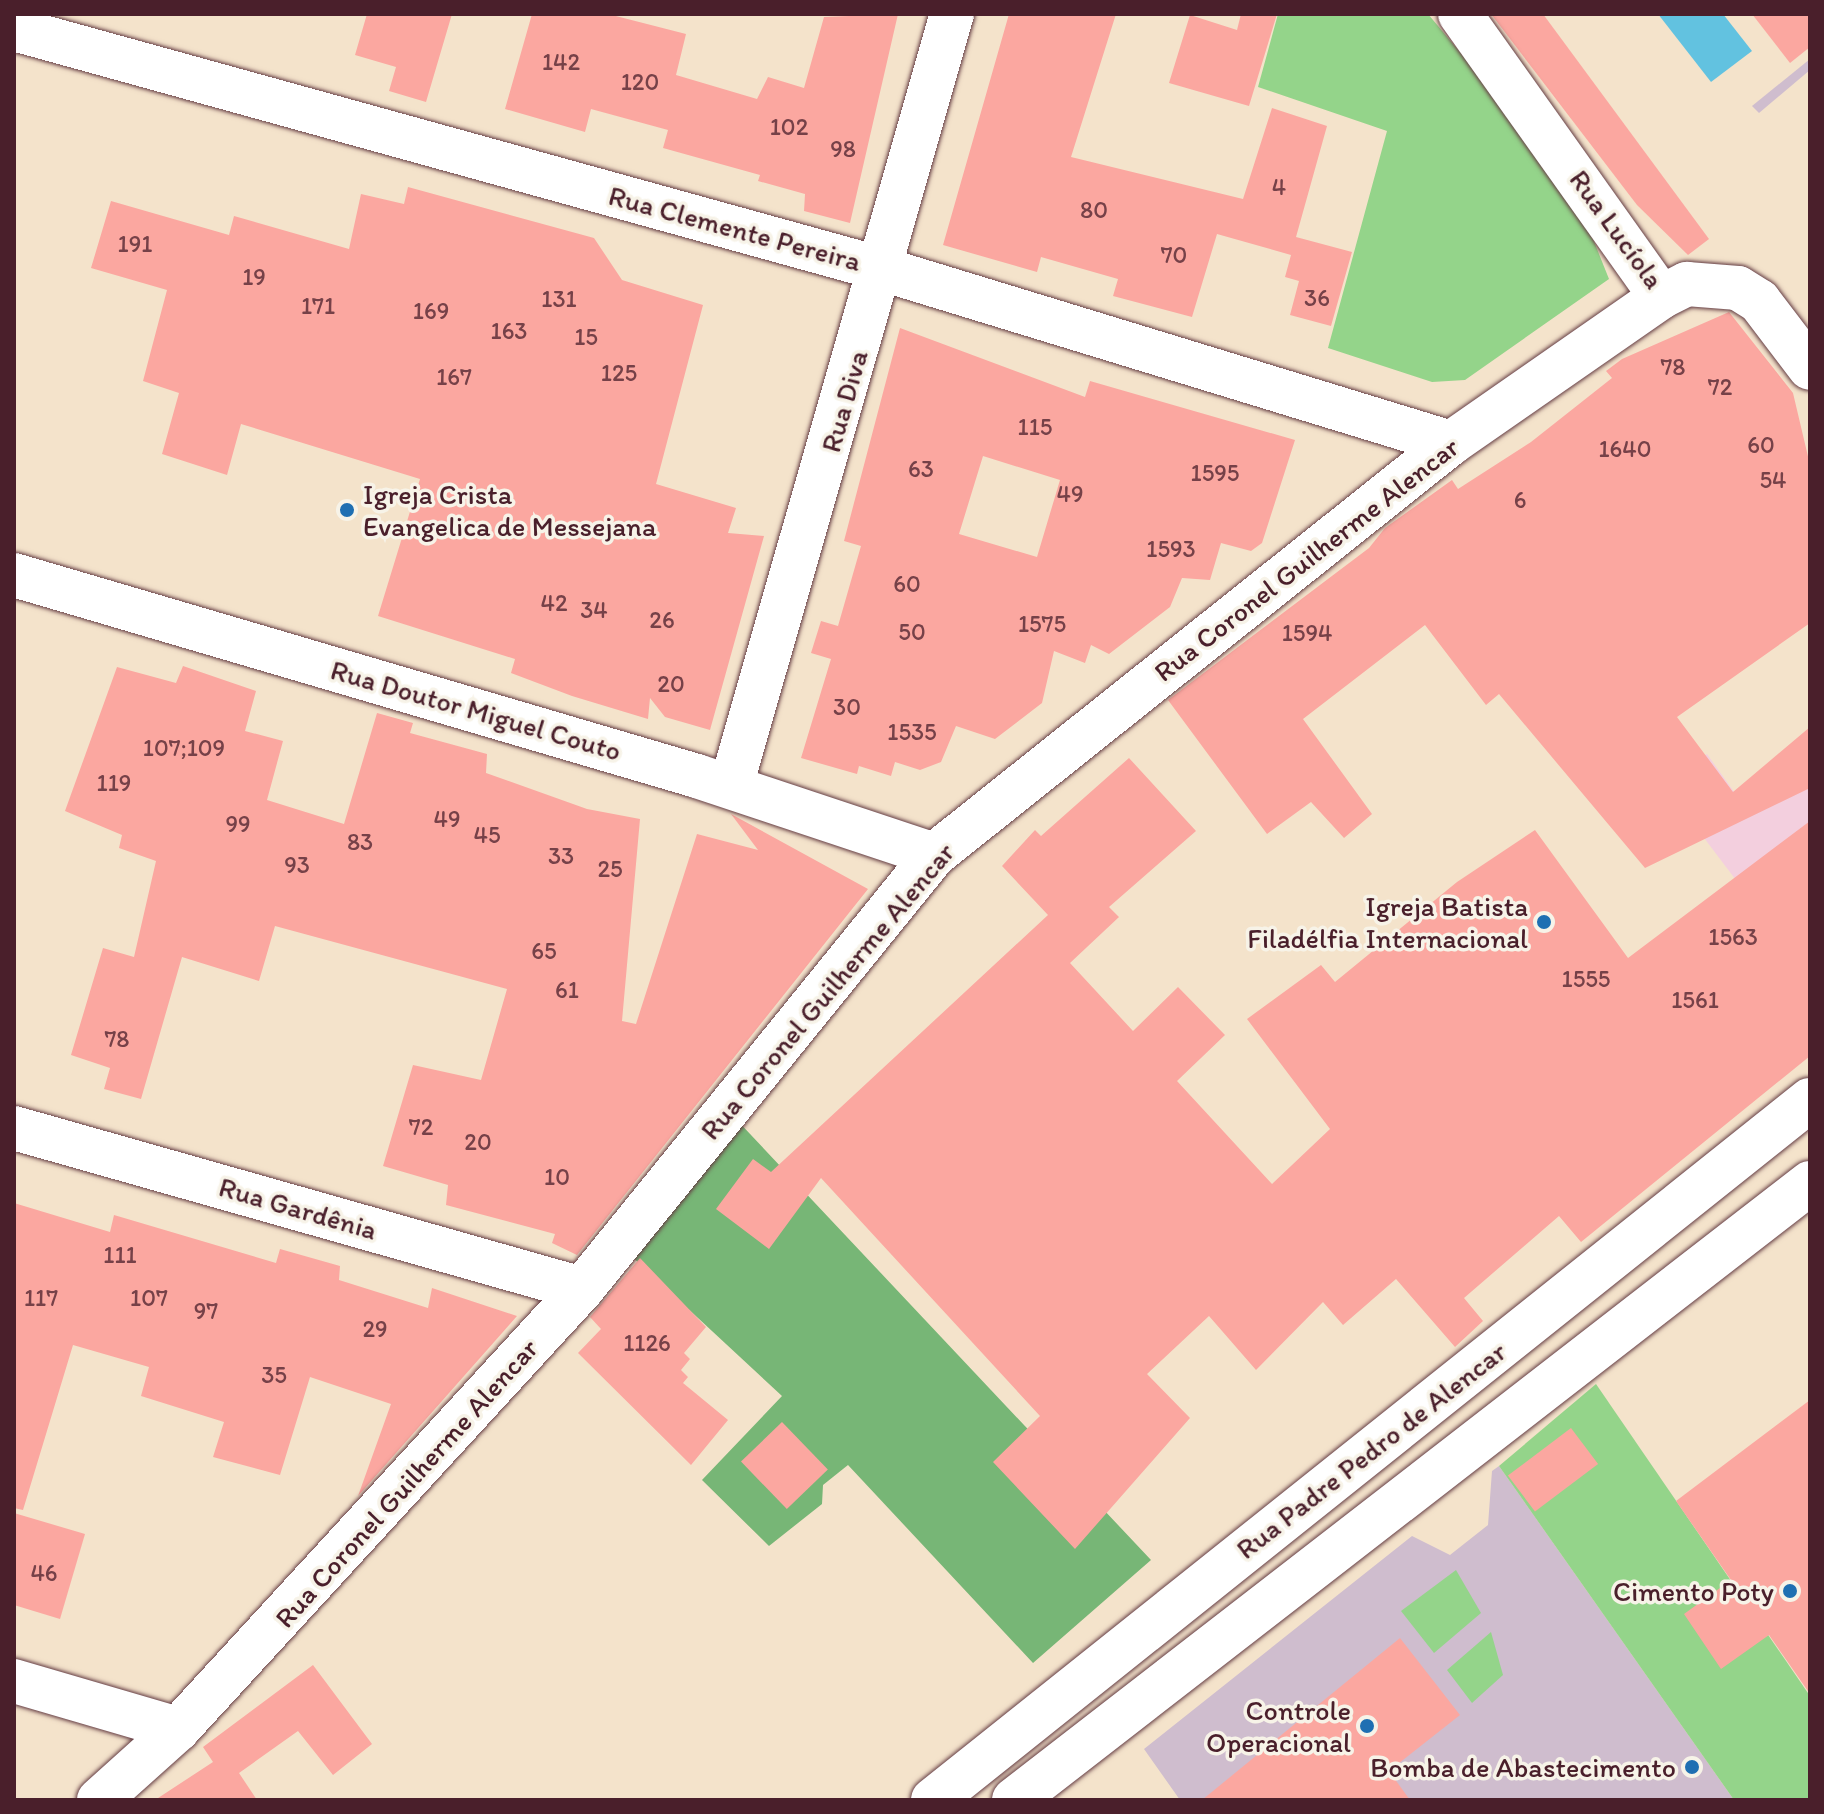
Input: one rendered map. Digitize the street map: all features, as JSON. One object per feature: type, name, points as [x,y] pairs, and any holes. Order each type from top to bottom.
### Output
[{"type":"street","name":"Rua Diva","points":[[731,786],[882,269],[952,14]]},
{"type":"street","name":"Rua Lucíola","points":[[1460,14],[1661,297],[1687,284],[1738,288],[1759,301],[1810,368]]},
{"type":"street","name":"Rua Clemente Pereira","points":[[14,29],[882,269],[1451,443]]},
{"type":"street","name":"Rua Coronel Guilherme Alencar","points":[[99,1800],[178,1729],[582,1289],[934,855],[1451,443],[1661,297]]},
{"type":"street","name":"Rua Doutor Miguel Couto","points":[[14,575],[731,786],[934,855]]},
{"type":"street","name":"Rua Padre Pedro de Alencar","points":[[933,1800],[1810,1100]]},
{"type":"street","name":"Rua Gardênia","points":[[14,1128],[582,1289]]},
{"type":"street","name":"Rua Padre Pedro de Alencar","points":[[1014,1800],[1810,1183]]},
{"type":"street","points":[[1364,1456],[1399,1501]]},
{"type":"street","points":[[14,1681],[178,1729]]},
{"type":"shaded area","points":[[1810,59],[1810,70],[1759,113],[1752,106]]},
{"type":"shaded area","points":[[1810,736],[1810,978],[1664,785],[1707,754],[1737,796]]},
{"type":"shaded area","points":[[1499,1466],[1734,1800],[1180,1800],[1144,1749],[1412,1536],[1450,1555],[1488,1525],[1492,1471]]},
{"type":"green space","points":[[1278,14],[1428,14],[1484,81],[1593,239],[1609,279],[1465,380],[1432,382],[1328,348],[1387,131],[1258,87]]},
{"type":"green space","points":[[734,1117],[1151,1560],[1033,1663],[848,1465],[823,1485],[822,1504],[769,1546],[702,1480],[782,1396],[629,1254]]},
{"type":"green space","points":[[1596,1384],[1810,1696],[1810,1800],[1734,1800],[1499,1466]]},
{"type":"green space","points":[[1456,1570],[1481,1613],[1434,1653],[1401,1611]]},
{"type":"green space","points":[[1491,1632],[1503,1675],[1472,1703],[1447,1670]]},
{"type":"water","points":[[1658,14],[1723,14],[1752,51],[1711,82]]},
{"type":"building","points":[[367,14],[452,14],[426,102],[389,91],[396,67],[355,55]]},
{"type":"building","points":[[532,14],[608,14],[686,34],[676,75],[757,99],[768,77],[804,88],[824,17],[898,14],[850,223],[804,211],[805,194],[758,181],[760,175],[663,148],[668,130],[591,109],[585,132],[505,109]]},
{"type":"building","points":[[1009,14],[1116,14],[1071,157],[1243,199],[1272,108],[1327,126],[1296,237],[1352,252],[1331,326],[1290,315],[1299,281],[1285,277],[1291,255],[1217,234],[1192,317],[1113,296],[1118,279],[1041,257],[1037,272],[943,245]]},
{"type":"building","points":[[1241,14],[1277,14],[1249,106],[1169,83],[1190,15],[1237,30]]},
{"type":"building","points":[[1491,14],[1543,14],[1709,239],[1688,255],[1637,205]]},
{"type":"building","points":[[1752,14],[1810,14],[1810,47],[1790,63]]},
{"type":"building","points":[[408,187],[594,238],[622,280],[703,305],[656,484],[736,508],[728,533],[764,536],[710,730],[665,717],[650,698],[648,719],[572,696],[511,673],[515,659],[378,616],[420,479],[241,424],[227,475],[162,454],[179,393],[143,381],[167,290],[91,268],[111,201],[229,235],[234,216],[349,249],[361,194],[404,204]]},
{"type":"building","points":[[1729,312],[1793,393],[1810,465],[1810,623],[1677,717],[1733,792],[1810,727],[1810,788],[1645,868],[1499,694],[1486,705],[1425,625],[1303,719],[1372,814],[1344,838],[1311,802],[1267,834],[1168,700],[1369,548],[1385,528],[1452,480],[1458,489],[1531,442],[1612,378],[1606,371],[1622,359]]},
{"type":"building","points":[[900,328],[1085,397],[1090,381],[1295,440],[1262,543],[1251,551],[1221,543],[1210,580],[1182,578],[1170,607],[1109,654],[1091,645],[1085,663],[1054,651],[1042,703],[995,739],[956,726],[941,762],[920,770],[895,762],[891,776],[859,766],[857,774],[801,758],[831,659],[811,653],[821,621],[838,626],[861,546],[844,541]],"holes":[[[983,456],[1060,480],[1037,557],[959,534]]]},
{"type":"building","points":[[183,666],[256,691],[245,731],[283,741],[267,800],[344,824],[377,713],[413,723],[410,733],[487,754],[486,773],[587,809],[640,819],[622,1021],[636,1024],[697,834],[758,850],[731,814],[868,889],[577,1255],[552,1243],[555,1234],[446,1205],[448,1185],[383,1166],[413,1065],[481,1080],[507,989],[275,926],[259,981],[182,957],[141,1099],[104,1089],[110,1068],[71,1055],[103,948],[134,957],[156,861],[119,848],[122,835],[65,811],[117,667],[176,683]]},
{"type":"building","points":[[1129,758],[1196,831],[1109,907],[1119,917],[1070,963],[1133,1031],[1178,987],[1225,1035],[1177,1081],[1272,1184],[1330,1129],[1247,1019],[1321,965],[1335,982],[1457,882],[1535,830],[1628,958],[1810,821],[1810,1056],[1581,1242],[1559,1216],[1464,1298],[1483,1321],[1455,1347],[1396,1279],[1343,1325],[1323,1302],[1256,1370],[1209,1316],[1147,1374],[1190,1418],[1075,1549],[993,1462],[1040,1416],[821,1178],[769,1249],[716,1209],[753,1159],[771,1172],[1048,915],[1002,866],[1035,830],[1041,836]]},
{"type":"building","points":[[14,1203],[110,1232],[114,1215],[276,1263],[280,1249],[340,1266],[339,1280],[428,1308],[432,1288],[517,1316],[358,1496],[391,1404],[310,1377],[280,1475],[213,1457],[224,1422],[141,1396],[149,1367],[73,1345],[23,1510],[14,1508]]},
{"type":"building","points":[[640,1258],[706,1327],[684,1353],[690,1359],[681,1370],[688,1377],[683,1383],[728,1420],[691,1465],[578,1353],[601,1329],[590,1317]]},
{"type":"building","points":[[1810,1400],[1810,1694],[1769,1635],[1721,1669],[1684,1614],[1731,1580],[1676,1501]]},
{"type":"building","points":[[782,1422],[828,1469],[787,1509],[741,1462]]},
{"type":"building","points":[[1571,1428],[1598,1464],[1535,1511],[1508,1476]]},
{"type":"building","points":[[14,1513],[85,1534],[60,1619],[14,1605]]},
{"type":"building","name":"Controle Operacional","points":[[1400,1638],[1460,1715],[1389,1771],[1410,1800],[1202,1800]]},
{"type":"building","points":[[313,1665],[372,1744],[333,1775],[298,1731],[239,1773],[257,1800],[155,1800],[213,1762],[203,1747]]},
{"type":"place","name":"Igreja Crista Evangelica de Messejana","points":[[347,510]]},
{"type":"place","name":"Igreja Batista Filadélfia Internacional","points":[[1544,922]]},
{"type":"place","name":"Cimento Poty","points":[[1790,1591]]},
{"type":"place","name":"Controle Operacional","points":[[1367,1726]]},
{"type":"place","name":"Bomba de Abastecimento","points":[[1692,1767]]}]
